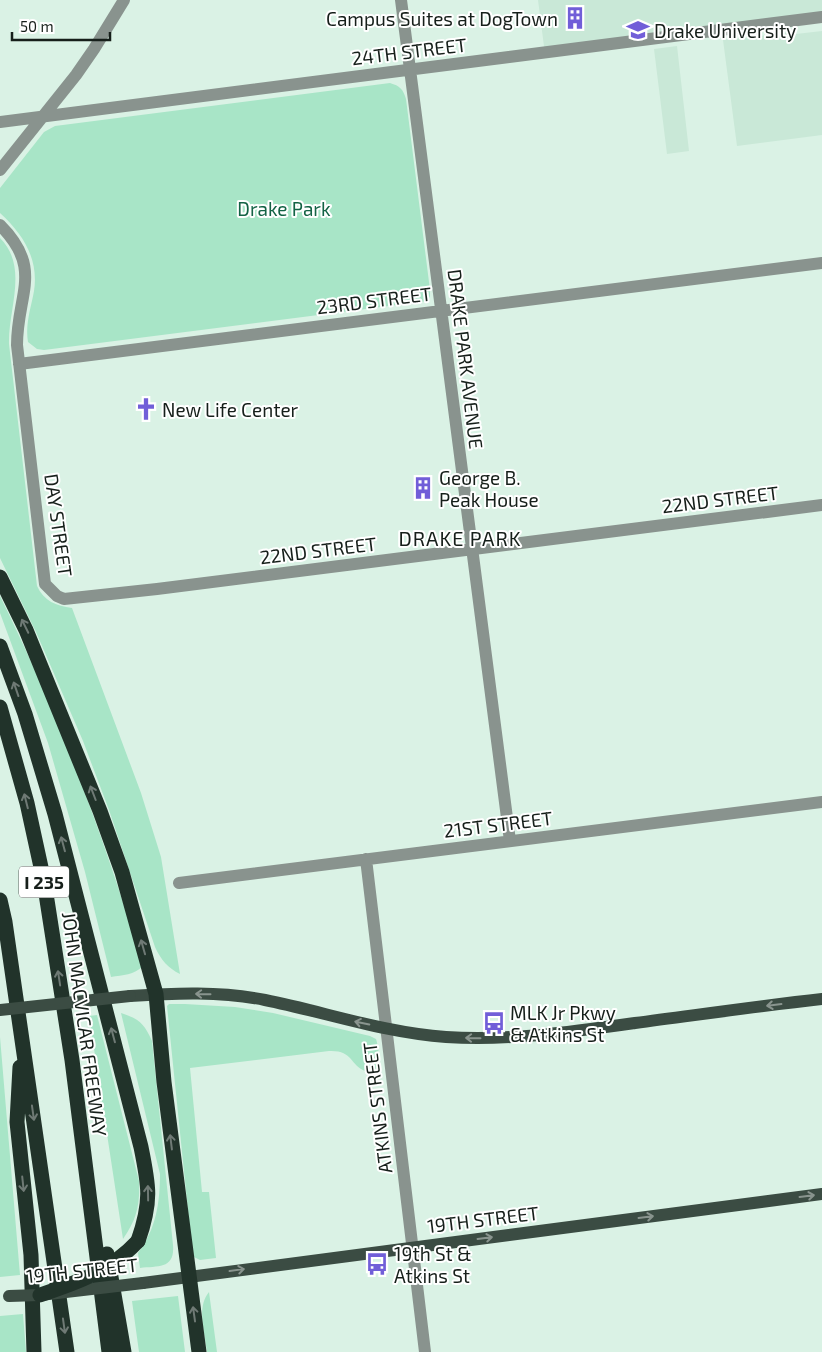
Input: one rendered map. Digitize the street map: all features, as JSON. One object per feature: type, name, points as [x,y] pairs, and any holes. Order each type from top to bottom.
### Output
[{"type":"highway","points":[[0,577],[26,630],[100,811],[122,872],[156,994],[164,1082],[199,1352]]},
{"type":"highway","points":[[0,646],[25,714],[55,814],[148,1178],[149,1197],[146,1219],[138,1241],[124,1255],[106,1268],[80,1281],[40,1294]]},
{"type":"highway","name":"JOHN MACVICAR FREEWAY","points":[[0,707],[27,803],[44,881],[72,1060],[109,1352]]},
{"type":"highway","name":"I 235","points":[[0,900],[5,922],[68,1352]]},
{"type":"highway","points":[[21,1030],[17,1122],[31,1255],[34,1352]]},
{"type":"highway","points":[[72,1060],[124,1352]]},
{"type":"main road","points":[[0,1010],[156,994],[211,994],[264,1000],[387,1028],[445,1037],[502,1038],[572,1032],[822,999]]},
{"type":"main road","name":"19TH STREET","points":[[4,1297],[143,1283],[822,1194]]},
{"type":"street","name":"DRAKE PARK AVENUE","points":[[401,0],[510,841]]},
{"type":"street","points":[[0,170],[76,75],[119,3]]},
{"type":"street","name":"24TH STREET","points":[[0,122],[822,17]]},
{"type":"street","name":"DAY STREET","points":[[0,225],[10,235],[19,249],[24,262],[26,290],[17,328],[19,364],[45,584],[57,596]]},
{"type":"street","name":"23RD STREET","points":[[19,364],[822,263]]},
{"type":"street","name":"22ND STREET","points":[[57,596],[64,599],[74,599],[822,505]]},
{"type":"street","name":"21ST STREET","points":[[179,883],[822,802]]},
{"type":"street","name":"ATKINS STREET","points":[[366,859],[425,1352]]},
{"type":"shaded area","name":"Drake University","points":[[538,0],[822,0],[822,19],[545,54]]},
{"type":"shaded area","points":[[822,31],[822,135],[737,146],[723,40],[794,32],[796,34]]},
{"type":"shaded area","points":[[677,46],[689,151],[667,154],[654,49]]},
{"type":"green space","name":"Drake Park","points":[[390,83],[401,88],[406,99],[430,290],[428,301],[44,350],[37,349],[28,342],[28,322],[35,279],[34,268],[28,248],[22,238],[0,213],[0,188],[44,132],[55,126]]},
{"type":"green space","points":[[0,238],[9,249],[14,262],[15,289],[9,344],[37,586],[51,602],[72,608],[141,793],[161,857],[180,974],[165,963],[155,947],[109,810],[83,741],[36,632],[0,558]]},
{"type":"green space","points":[[0,596],[42,686],[97,825],[143,966],[132,973],[111,977],[85,872],[48,743],[0,613]]},
{"type":"green space","points":[[169,1004],[235,1007],[273,1013],[370,1036],[376,1039],[379,1055],[378,1067],[375,1071],[371,1072],[360,1068],[347,1055],[337,1051],[190,1068],[202,1192],[209,1192],[216,1258],[200,1260],[194,1257],[192,1249],[167,1006]]},
{"type":"green space","points":[[121,1013],[132,1017],[140,1023],[152,1041],[173,1245],[171,1258],[164,1265],[159,1266],[140,1268],[138,1253],[149,1235],[156,1215],[160,1174]]},
{"type":"green space","points":[[97,1015],[139,1181],[137,1212],[132,1225],[123,1239],[89,1016]]},
{"type":"green space","points":[[0,1037],[20,1275],[0,1277]]},
{"type":"green space","points":[[209,1292],[217,1352],[207,1352],[203,1329],[203,1305]]},
{"type":"green space","points":[[178,1296],[185,1352],[139,1352],[132,1301]]},
{"type":"green space","points":[[23,1314],[26,1352],[0,1352],[0,1316]]},
{"type":"place","name":"Campus Suites at DogTown","points":[[575,18]]},
{"type":"place","name":"Drake University","points":[[638,30]]},
{"type":"place","name":"New Life Center","points":[[146,409]]},
{"type":"place","name":"George B. Peak House","points":[[423,488]]},
{"type":"place","name":"MLK Jr Pkwy & Atkins St","points":[[494,1023]]},
{"type":"place","name":"19th St & Atkins St","points":[[377,1264]]},
{"type":"district","name":"DRAKE PARK","points":[[460,538]]}]
